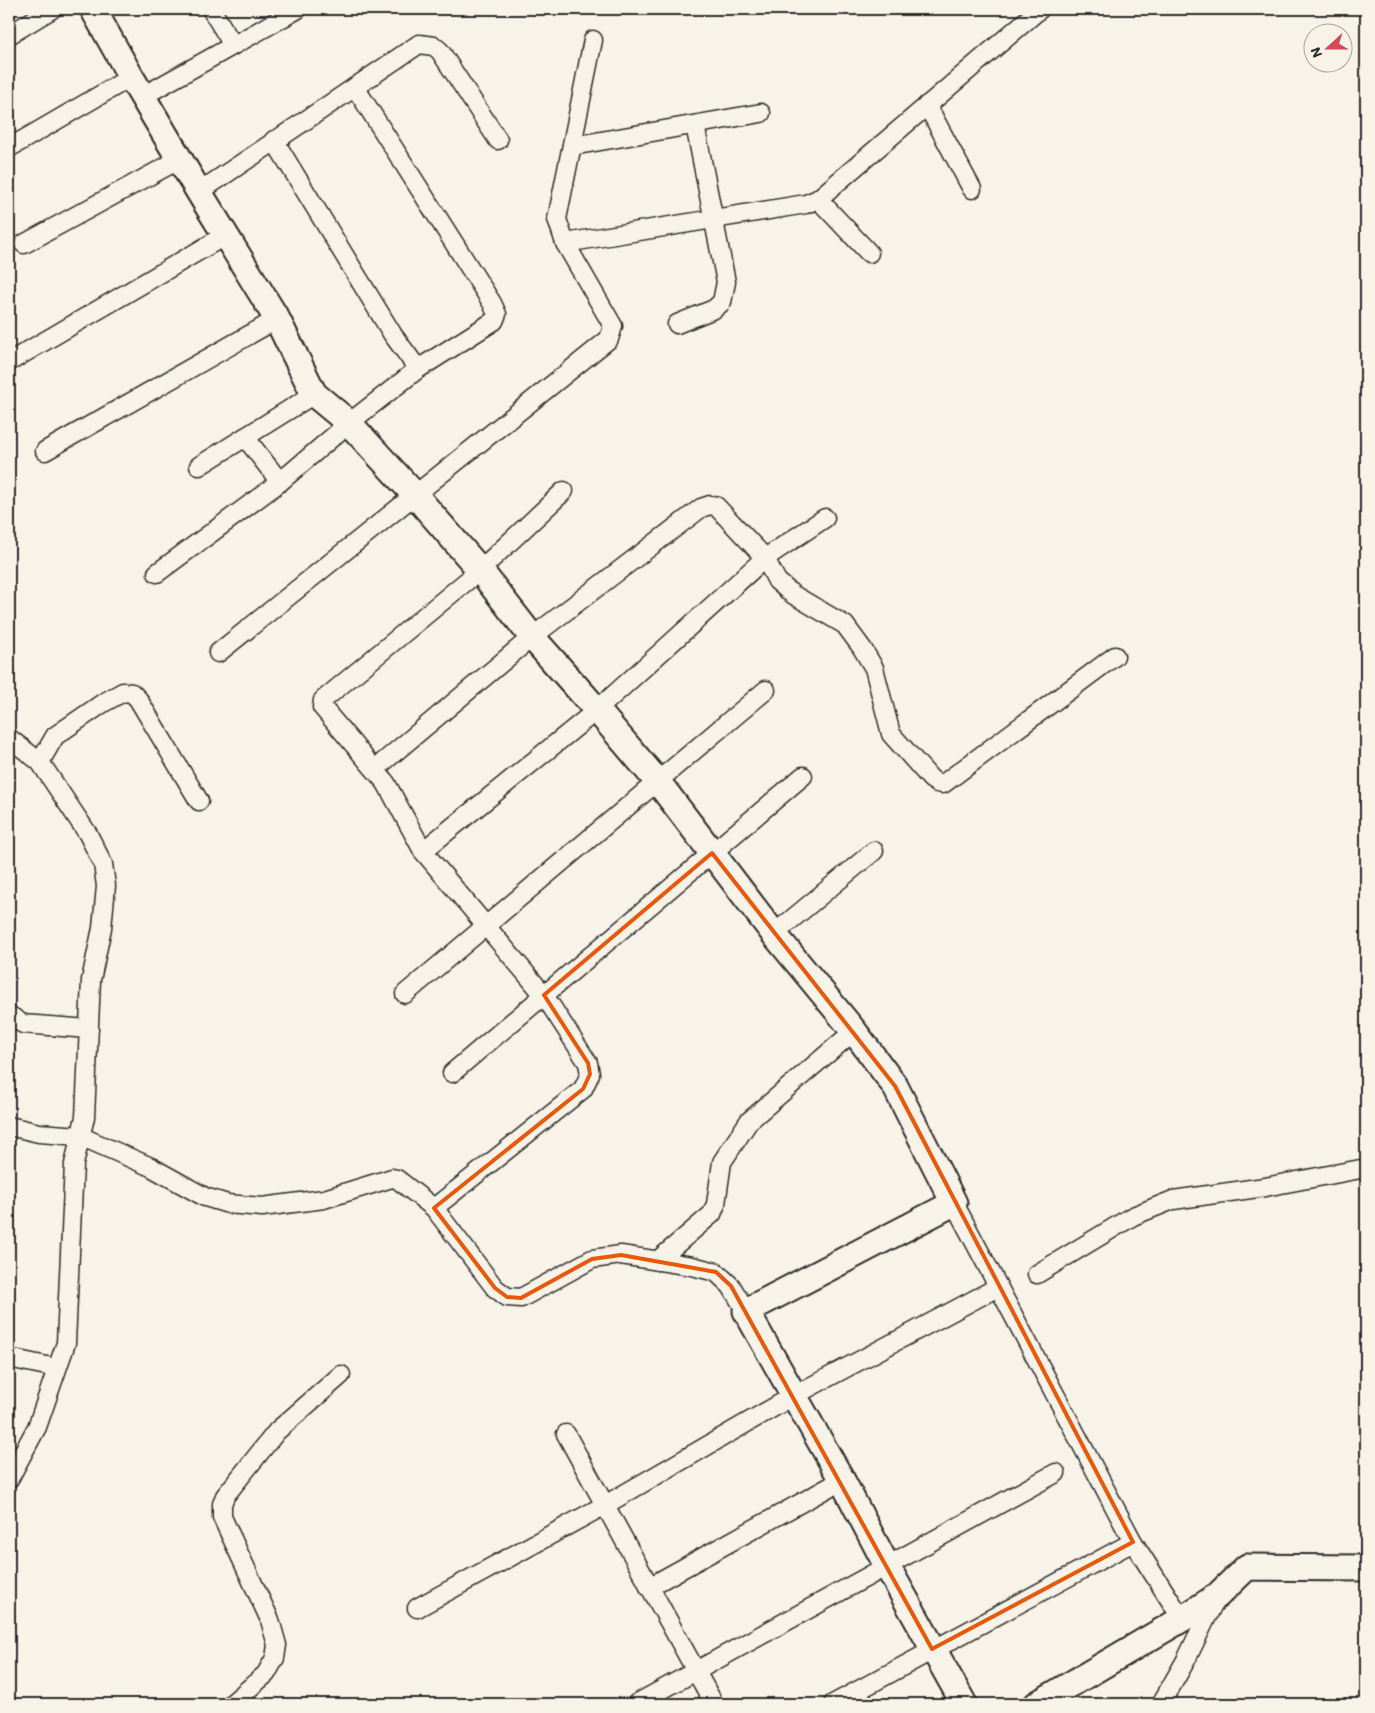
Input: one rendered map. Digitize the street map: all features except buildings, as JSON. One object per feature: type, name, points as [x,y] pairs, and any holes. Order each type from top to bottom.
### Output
[{"type":"street","points":[[9,35],[52,9]]},
{"type":"street","points":[[93,9],[199,192],[277,319],[314,394],[349,424],[415,495],[480,570],[532,637],[598,710],[658,782],[774,934],[854,1031],[895,1086],[954,1203],[1133,1542],[1182,1619]]},
{"type":"street","points":[[211,9],[233,45]]},
{"type":"street","points":[[9,148],[137,86],[233,45],[298,9]]},
{"type":"street","points":[[565,243],[806,204],[818,199],[1040,9]]},
{"type":"street","points":[[218,653],[609,338],[613,326],[565,243],[558,219],[593,40]]},
{"type":"street","points":[[199,192],[419,44],[434,46],[440,51],[498,140]]},
{"type":"street","points":[[157,573],[280,482],[418,369],[494,321],[497,314],[492,303],[355,87]]},
{"type":"street","points":[[927,106],[972,189]]},
{"type":"street","points":[[572,146],[761,113]]},
{"type":"street","points":[[677,324],[714,310],[722,302],[726,282],[695,125]]},
{"type":"street","points":[[274,140],[393,335],[418,369]]},
{"type":"street","points":[[24,244],[180,159]]},
{"type":"street","points":[[818,199],[870,253]]},
{"type":"street","points":[[9,362],[226,235]]},
{"type":"street","points":[[45,451],[277,319]]},
{"type":"street","points":[[200,466],[314,394]]},
{"type":"street","points":[[244,437],[280,482]]},
{"type":"street","points":[[434,1208],[583,1089],[590,1074],[588,1063],[544,995],[423,851],[386,783],[322,707],[323,700],[480,570],[564,491]]},
{"type":"street","points":[[375,769],[532,637],[701,508],[710,505],[716,506],[765,558],[777,581],[792,594],[840,621],[851,633],[874,668],[891,734],[931,779],[937,783],[943,784],[1115,656]]},
{"type":"street","points":[[423,851],[598,710],[765,558],[825,518]]},
{"type":"street","points":[[405,994],[766,690]]},
{"type":"street","points":[[40,762],[55,736],[103,703],[123,692],[132,693],[138,698],[198,801]]},
{"type":"street","points":[[9,738],[40,762],[88,834],[103,864],[106,886],[102,928],[91,980],[85,1118],[74,1164],[66,1343],[37,1427],[9,1479]]},
{"type":"street","points":[[452,1073],[803,776]]},
{"type":"street","points":[[774,934],[874,851]]},
{"type":"street","points":[[9,1015],[23,1024],[89,1029]]},
{"type":"street","points":[[657,1261],[712,1214],[716,1204],[722,1162],[749,1121],[854,1031]]},
{"type":"street","points":[[9,1126],[39,1133],[80,1136],[151,1167],[205,1197],[228,1204],[262,1207],[324,1199],[397,1178],[434,1208],[495,1288],[507,1297],[520,1298],[592,1259],[621,1255],[692,1266],[716,1272],[732,1286],[842,1480],[932,1649],[964,1704]]},
{"type":"street","points":[[1037,1274],[1133,1216],[1173,1200],[1265,1187],[1366,1168]]},
{"type":"street","points":[[746,1311],[954,1203]]},
{"type":"street","points":[[417,1608],[605,1505],[794,1395],[998,1287]]},
{"type":"street","points":[[9,1358],[56,1368]]},
{"type":"street","points":[[231,1704],[266,1674],[274,1658],[277,1645],[270,1620],[222,1517],[222,1504],[225,1496],[278,1431],[341,1375]]},
{"type":"street","points":[[566,1434],[714,1704]]},
{"type":"street","points":[[636,1704],[1056,1473]]},
{"type":"street","points":[[649,1587],[842,1480]]},
{"type":"street","points":[[833,1704],[1133,1542]]},
{"type":"street","points":[[1037,1704],[1182,1619],[1217,1596],[1247,1567],[1366,1568]]},
{"type":"street","points":[[1161,1704],[1186,1660],[1217,1596]]},
{"type":"highlighted area","points":[[712,853],[895,1086],[1133,1542],[932,1649],[731,1286],[716,1272],[621,1255],[592,1259],[521,1298],[507,1297],[495,1288],[434,1208],[583,1089],[590,1074],[588,1063],[544,995]]}]
